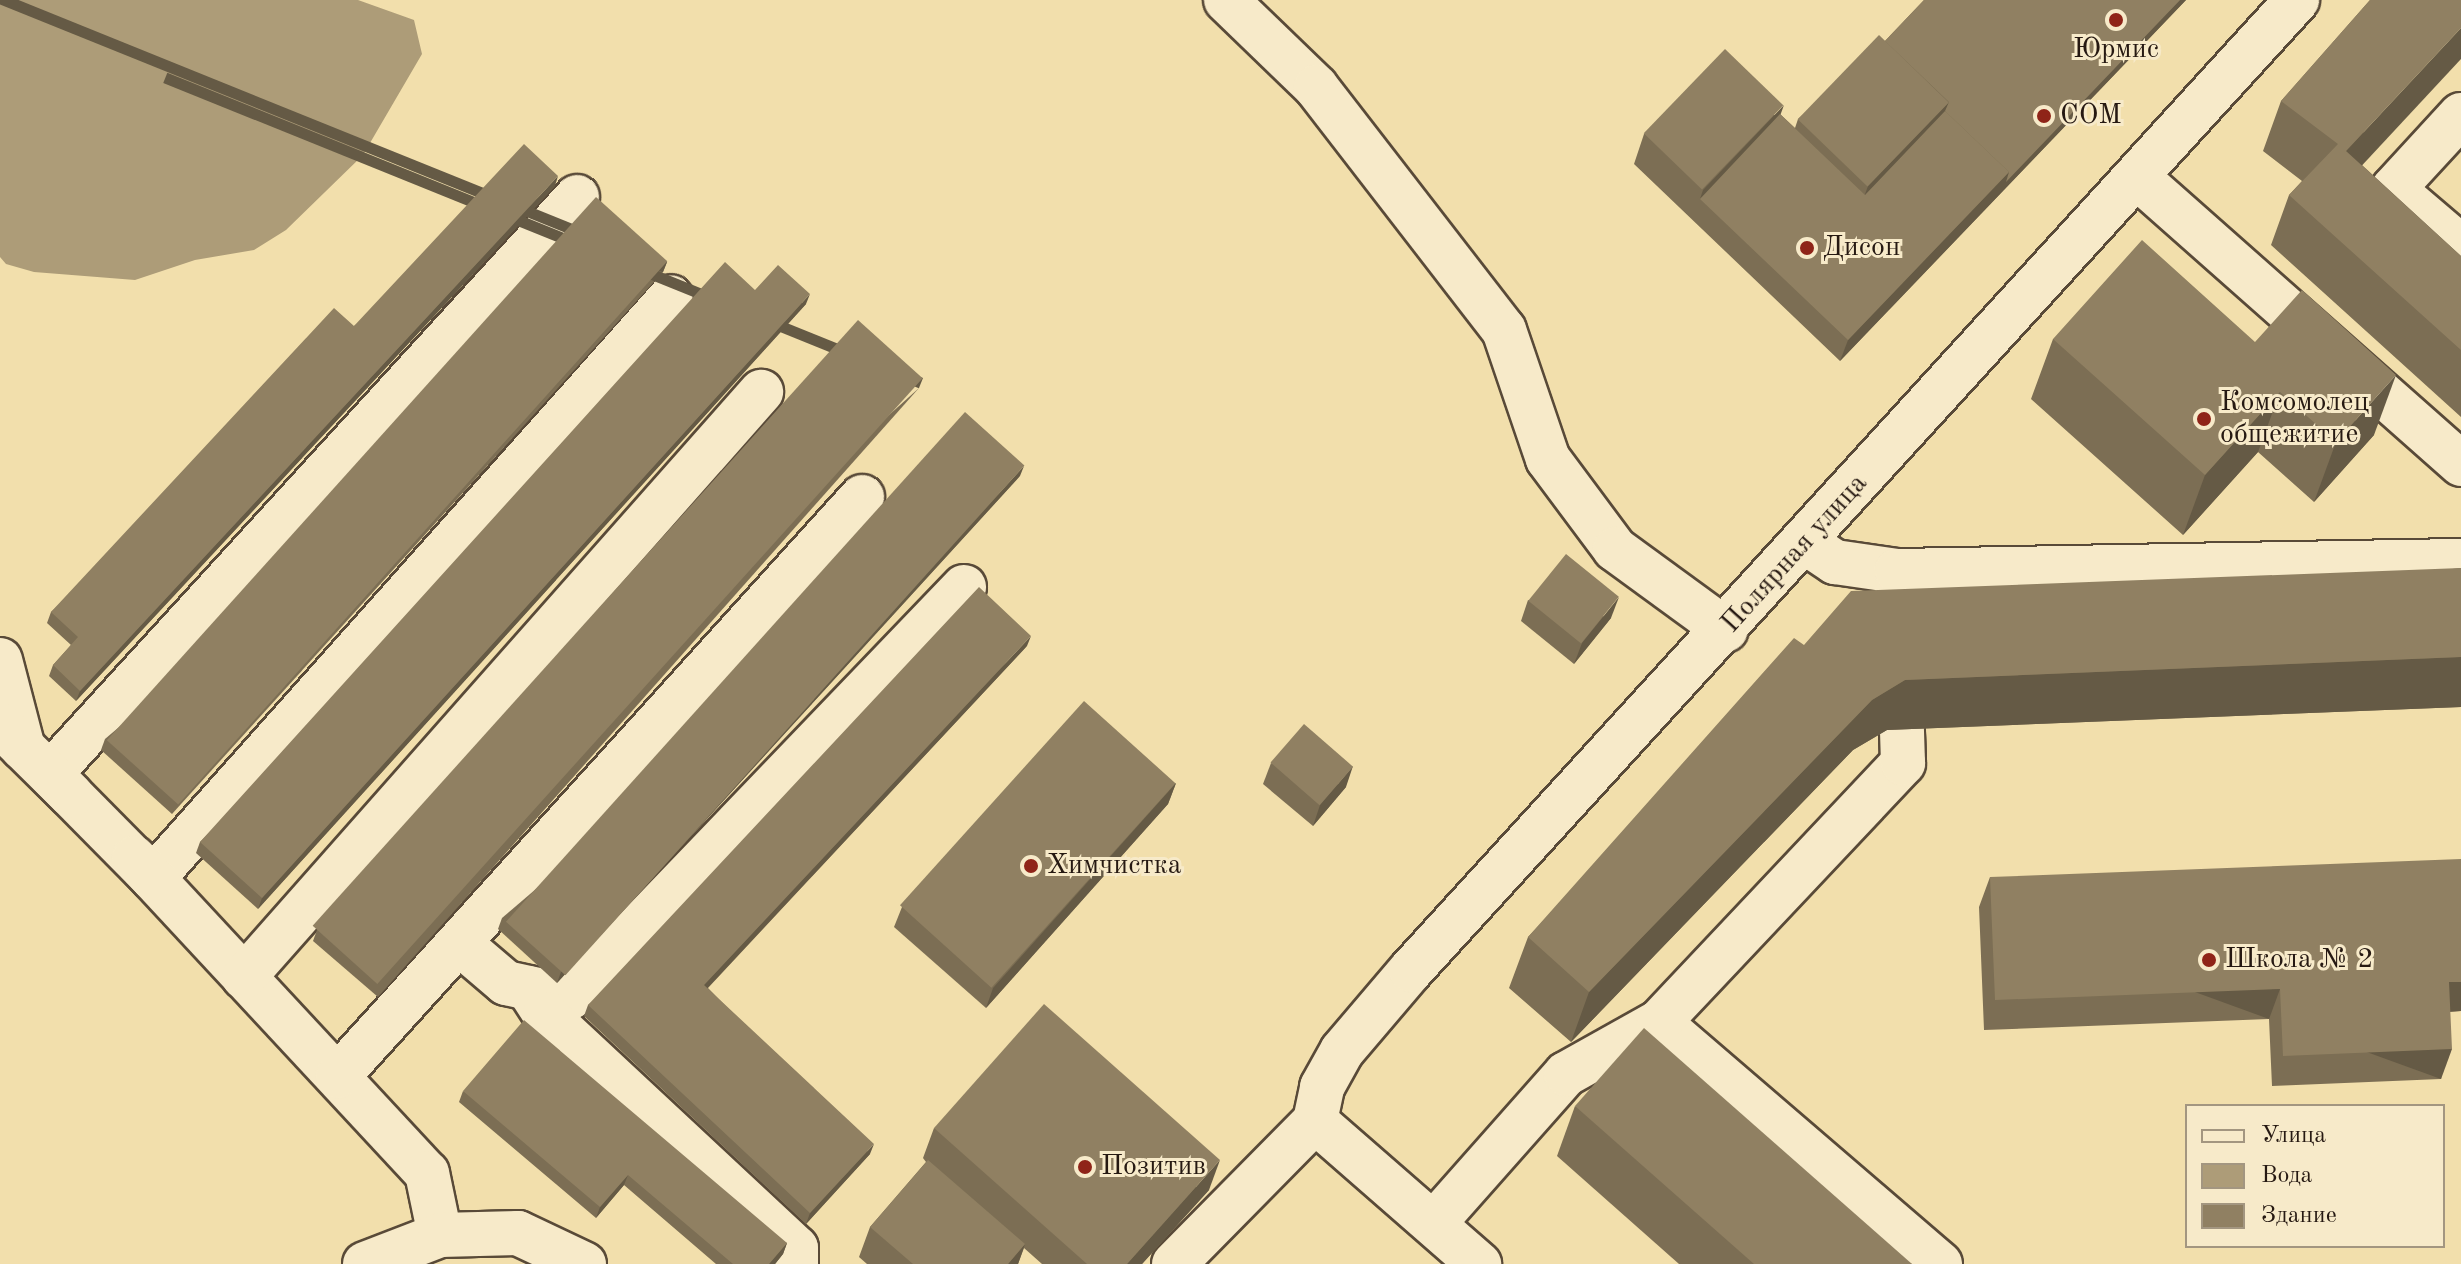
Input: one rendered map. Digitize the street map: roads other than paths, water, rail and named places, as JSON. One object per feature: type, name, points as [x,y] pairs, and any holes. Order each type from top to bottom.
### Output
[{"type":"street","points":[[1226,0],[1316,87],[1504,330],[1548,459],[1615,549],[1726,630]]},
{"type":"street","name":"Полярная улица","points":[[1315,1121],[1322,1087],[1342,1051],[2297,0]]},
{"type":"street","points":[[2461,115],[2393,189],[2461,247]]},
{"type":"street","points":[[2137,177],[2461,464]]},
{"type":"street","points":[[24,749],[577,197]]},
{"type":"street","points":[[153,878],[671,297]]},
{"type":"street","points":[[244,977],[761,392]]},
{"type":"street","points":[[338,1076],[862,497]]},
{"type":"street","points":[[1805,542],[1835,562],[1897,571],[2461,561]]},
{"type":"street","points":[[1434,1223],[1566,1074],[1659,1022],[1903,763],[1897,571]]},
{"type":"street","points":[[459,943],[506,983],[571,997],[964,587]]},
{"type":"street","points":[[0,660],[24,749],[153,878],[427,1173],[440,1235]]},
{"type":"street","points":[[528,988],[545,1014],[796,1248],[796,1264]]},
{"type":"street","points":[[1659,1022],[1940,1264]]},
{"type":"street","points":[[1174,1264],[1315,1121],[1479,1264]]},
{"type":"street","points":[[365,1264],[440,1235],[518,1233],[584,1264]]},
{"type":"water","points":[[0,0],[358,0],[414,20],[422,54],[363,155],[286,230],[254,250],[195,260],[135,280],[34,272],[6,264],[0,257]]},
{"type":"place","name":"Юрмис","points":[[2116,20]]},
{"type":"place","name":"СОМ","points":[[2044,116]]},
{"type":"place","name":"Дисон","points":[[1807,248]]},
{"type":"place","name":"Комсомолец общежитие","points":[[2204,419]]},
{"type":"place","name":"Химчистка","points":[[1031,866]]},
{"type":"place","name":"Школа № 2","points":[[2209,960]]},
{"type":"place","name":"Позитив","points":[[1085,1167]]}]
